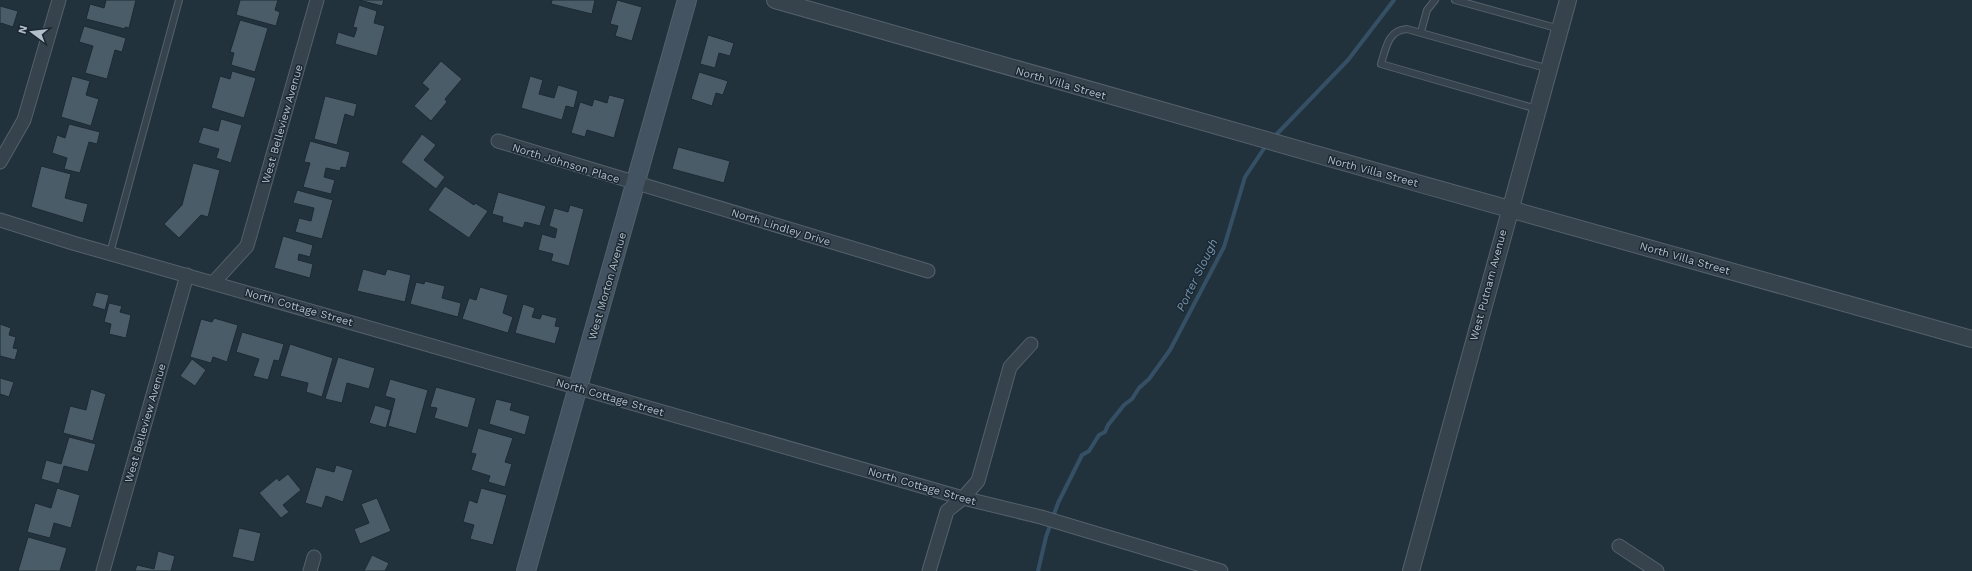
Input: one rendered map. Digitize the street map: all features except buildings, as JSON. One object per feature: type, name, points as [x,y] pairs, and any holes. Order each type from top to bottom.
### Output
[{"type":"main road","name":"West Morton Avenue","points":[[526,571],[687,0]]},
{"type":"street","points":[[0,162],[24,120],[59,0]]},
{"type":"street","name":"West Belleview Avenue","points":[[214,282],[247,246],[317,0]]},
{"type":"street","name":"North Villa Street","points":[[775,0],[796,3],[1282,146],[1509,208],[1972,339]]},
{"type":"street","name":"West Putnam Avenue","points":[[1411,571],[1509,208],[1568,0]]},
{"type":"street","name":"North Johnson Place","points":[[498,141],[635,184]]},
{"type":"street","name":"North Lindley Drive","points":[[635,184],[928,271]]},
{"type":"street","name":"North Cottage Street","points":[[0,220],[963,498],[1041,517],[1201,568],[1221,571]]},
{"type":"street","name":"West Belleview Avenue","points":[[103,571],[187,275]]},
{"type":"street","points":[[929,571],[947,511],[963,498],[978,481],[1010,367],[1031,344]]},
{"type":"street","points":[[1619,546],[1657,571]]},
{"type":"street","points":[[310,571],[314,557]]},
{"type":"lane","points":[[110,253],[179,0]]},
{"type":"lane","points":[[1421,32],[1427,10],[1435,0]]},
{"type":"lane","points":[[1455,0],[1560,29]]},
{"type":"lane","points":[[1538,109],[1381,64],[1387,44],[1392,35],[1402,29],[1408,28],[1549,69]]},
{"type":"waterway","name":"Porter Slough","points":[[1273,138],[1348,60],[1394,0]]},
{"type":"waterway","name":"Porter Slough","points":[[1038,571],[1046,537],[1058,503],[1082,455],[1089,451],[1099,435],[1105,432],[1108,425],[1124,405],[1132,399],[1139,388],[1149,379],[1170,350],[1224,247],[1245,177],[1267,144]]}]
